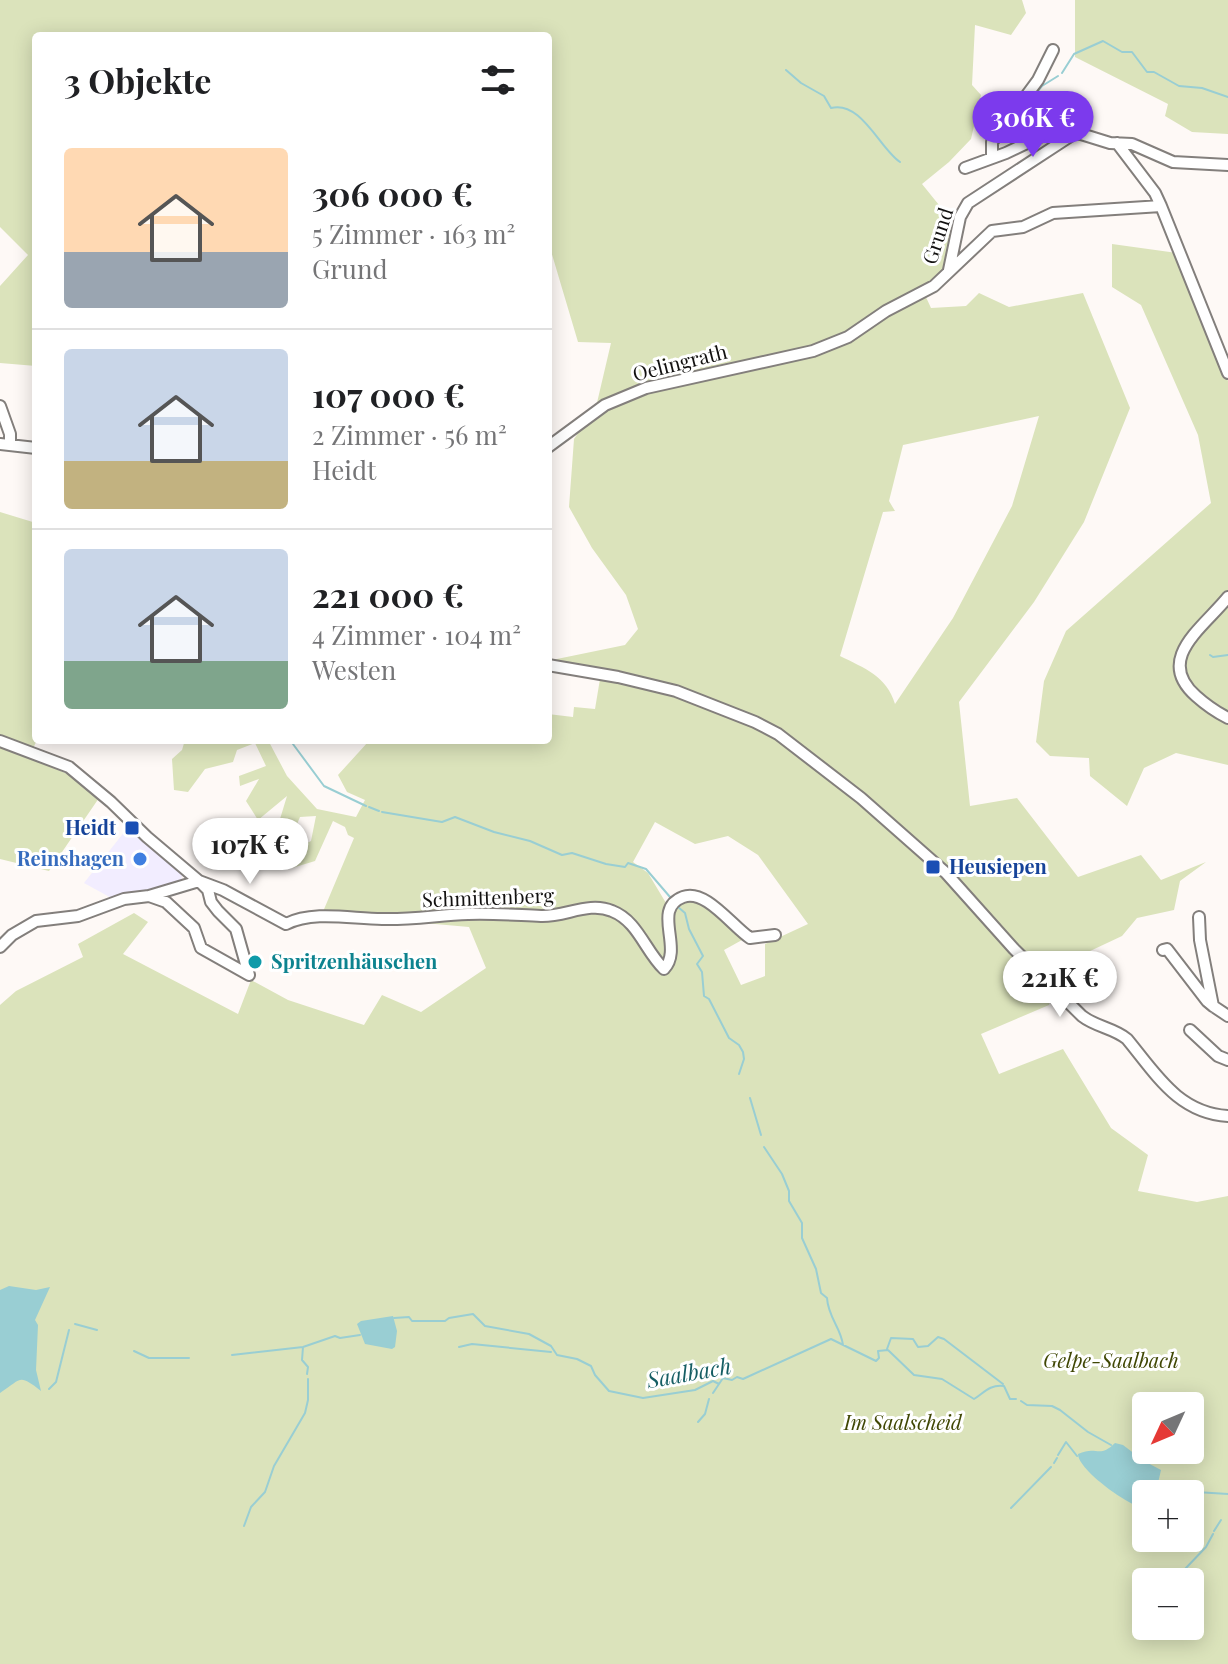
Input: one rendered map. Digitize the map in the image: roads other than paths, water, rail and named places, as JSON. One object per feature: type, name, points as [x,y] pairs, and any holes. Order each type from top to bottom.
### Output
[{"type":"street","points":[[992,157],[992,142],[1038,80],[1053,50]]},
{"type":"street","points":[[965,168],[1050,132],[1081,134],[1138,146],[1173,162],[1228,165]]},
{"type":"street","name":"Grund","points":[[835,343],[886,311],[923,293],[949,272],[960,217],[968,203],[1072,135]]},
{"type":"street","points":[[1117,143],[1155,193],[1228,373]]},
{"type":"street","points":[[949,272],[992,231],[1023,227],[1053,213],[1161,206]]},
{"type":"street","name":"Oelingrath","points":[[552,444],[605,405],[646,388],[813,351],[835,343]]},
{"type":"street","points":[[0,406],[10,434],[5,444],[32,447]]},
{"type":"street","points":[[1228,597],[1189,643],[1178,669],[1180,678],[1191,691],[1228,718]]},
{"type":"street","points":[[552,666],[676,691],[778,734],[861,798],[954,881],[1014,949],[1082,1016],[1099,1027],[1124,1036],[1172,1094],[1201,1111],[1228,1116]]},
{"type":"street","points":[[0,741],[69,767],[199,881],[208,890],[211,902],[236,929],[249,975],[201,948],[194,928],[166,902],[149,896]]},
{"type":"street","points":[[0,947],[12,935],[36,921],[78,916],[124,899],[149,896],[199,881]]},
{"type":"street","name":"Schmittenberg","points":[[199,881],[223,890],[286,924],[315,917],[556,916],[581,909],[604,908],[620,914],[629,922],[664,969],[671,956],[667,910],[673,901],[682,897],[695,894],[750,938],[775,935]]},
{"type":"street","points":[[1199,917],[1200,940],[1213,1006]]},
{"type":"street","points":[[1163,950],[1167,949],[1207,1001],[1228,1016]]},
{"type":"street","points":[[1190,1030],[1218,1056],[1228,1060]]},
{"type":"water","points":[[9,1286],[36,1290],[50,1287],[35,1320],[38,1325],[36,1370],[41,1391],[20,1380],[0,1393],[0,1290]]},
{"type":"water","points":[[393,1316],[397,1331],[395,1347],[365,1344],[357,1324]]},
{"type":"water","points":[[1115,1443],[1123,1445],[1132,1452],[1132,1464],[1150,1464],[1161,1470],[1159,1480],[1132,1480],[1132,1504],[1106,1487],[1080,1461],[1078,1454],[1110,1448]]},
{"type":"waterway","points":[[1062,73],[1074,54],[1103,41],[1122,52],[1132,52],[1147,72],[1154,72],[1179,86],[1202,88],[1228,97]]},
{"type":"waterway","points":[[786,70],[824,96],[831,108],[842,107],[861,118],[900,162]]},
{"type":"waterway","points":[[1031,99],[1042,86],[1058,76]]},
{"type":"waterway","points":[[1210,655],[1228,655]]},
{"type":"waterway","name":"Heusiepen","points":[[293,744],[324,786],[366,806]]},
{"type":"waterway","name":"Heusiepen","points":[[369,807],[379,811]]},
{"type":"waterway","name":"Heusiepen","points":[[382,812],[442,822],[455,817],[494,832],[530,841],[562,855],[572,853],[625,867],[628,863],[646,869],[670,897]]},
{"type":"waterway","name":"Heusiepen","points":[[678,907],[685,913],[689,929],[703,956],[697,964],[702,972],[704,996],[709,999],[729,1038],[743,1052],[739,1074]]},
{"type":"waterway","name":"Heusiepen","points":[[750,1098],[761,1135]]},
{"type":"waterway","name":"Heusiepen","points":[[764,1147],[782,1174],[789,1191],[789,1201],[802,1223],[802,1238],[843,1345]]},
{"type":"waterway","name":"Saalbach","points":[[394,1318],[445,1321],[473,1314],[485,1326],[529,1334],[551,1346],[557,1355],[591,1366],[609,1391],[643,1398],[695,1390],[713,1381],[719,1384],[723,1378],[743,1379],[831,1339],[876,1361],[878,1351],[888,1350],[914,1375],[942,1379],[974,1399],[999,1386],[1004,1386],[1010,1399],[1016,1399]]},
{"type":"waterway","name":"Saalbach","points":[[75,1324],[97,1330]]},
{"type":"waterway","points":[[49,1389],[56,1382],[69,1330]]},
{"type":"waterway","name":"Saalbach","points":[[232,1355],[303,1347],[335,1336],[360,1335]]},
{"type":"waterway","points":[[887,1349],[891,1338],[913,1339],[918,1347],[928,1346],[938,1337],[1003,1384]]},
{"type":"waterway","points":[[459,1347],[472,1344],[551,1352]]},
{"type":"waterway","points":[[303,1347],[302,1360],[308,1367],[307,1374]]},
{"type":"waterway","name":"Saalbach","points":[[134,1351],[149,1358],[189,1358]]},
{"type":"waterway","points":[[244,1526],[251,1507],[265,1492],[274,1466],[305,1413],[308,1379]]},
{"type":"waterway","points":[[713,1393],[719,1384]]},
{"type":"waterway","points":[[698,1422],[705,1414],[709,1399]]},
{"type":"waterway","name":"Saalbach","points":[[1021,1401],[1027,1405],[1052,1406],[1111,1445]]},
{"type":"waterway","points":[[1058,1455],[1066,1442],[1077,1456]]},
{"type":"waterway","points":[[1054,1463],[1057,1458]]},
{"type":"waterway","points":[[1011,1508],[1051,1467]]},
{"type":"waterway","name":"Saalbach","points":[[1204,1492],[1228,1494]]},
{"type":"waterway","points":[[1214,1531],[1221,1520]]},
{"type":"waterway","points":[[1186,1568],[1206,1547],[1213,1534]]},
{"type":"place","name":"Heidt","points":[[132,828]]},
{"type":"place","name":"Reinshagen","points":[[140,859]]},
{"type":"place","name":"Heusiepen","points":[[933,867]]},
{"type":"place","name":"Spritzenhäuschen","points":[[255,962]]},
{"type":"park label","name":"Gelpe-Saalbach","points":[[1111,1361]]},
{"type":"park label","name":"Im Saalscheid","points":[[903,1423]]}]
